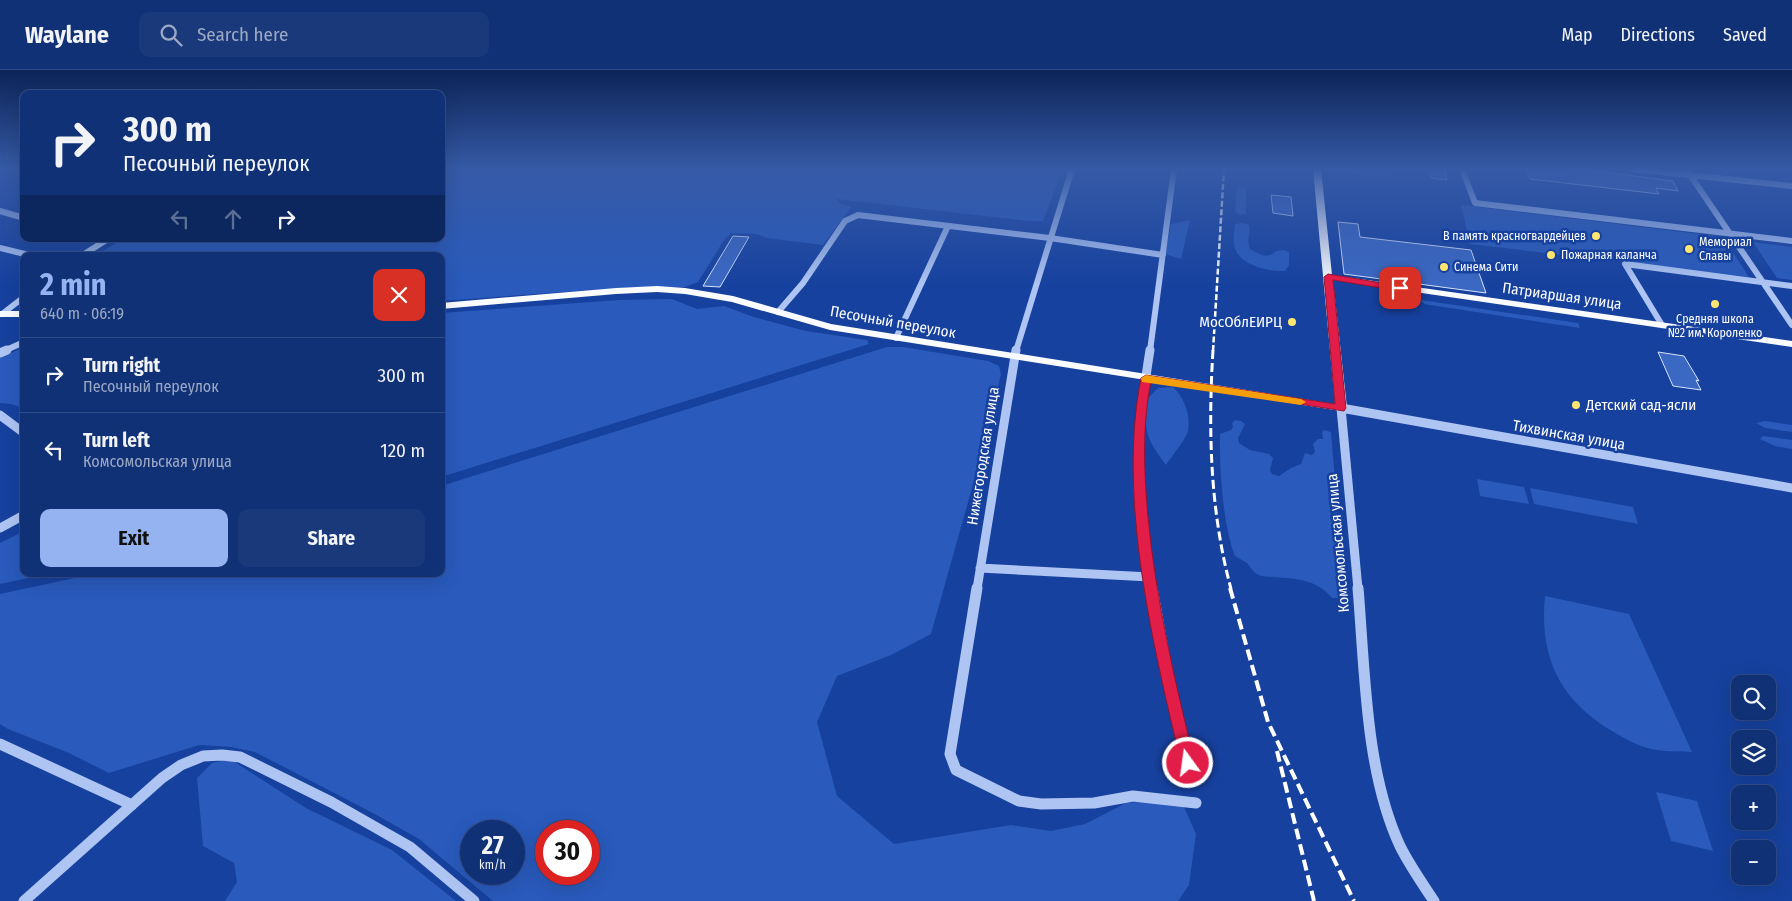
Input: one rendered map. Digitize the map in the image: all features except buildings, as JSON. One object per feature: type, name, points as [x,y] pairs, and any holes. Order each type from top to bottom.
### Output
[{"type":"main road","name":"Комсомольская улица","points":[[1321,208],[1340,408]]},
{"type":"main road","name":"Патриаршая улица","points":[[1328,277],[1792,344]]},
{"type":"main road","name":"Песочный переулок","points":[[445,306],[606,291],[657,289],[712,294],[823,325],[1340,408]]},
{"type":"main road","points":[[1,314],[20,314]]},
{"type":"street","name":"Нижегородская улица","points":[[1060,208],[1014,357],[950,754],[956,770],[1019,801],[1041,804],[1094,803],[1133,796],[1196,803]]},
{"type":"street","points":[[1169,208],[1141,406],[1139,446],[1140,490],[1155,618],[1192,780]]},
{"type":"street","points":[[1516,208],[1792,241]]},
{"type":"street","points":[[1714,208],[1792,325]]},
{"type":"street","points":[[0,211],[20,217]]},
{"type":"street","points":[[778,312],[803,283],[845,221],[853,216],[864,215],[1163,254]]},
{"type":"street","points":[[896,338],[948,226]]},
{"type":"street","points":[[87,252],[103,242]]},
{"type":"street","points":[[0,248],[20,253]]},
{"type":"street","points":[[1662,325],[1625,264],[1792,286]]},
{"type":"street","points":[[1,314],[20,300]]},
{"type":"street","points":[[0,353],[20,344]]},
{"type":"street","name":"Тихвинская улица","points":[[1340,408],[1792,488]]},
{"type":"street","name":"Комсомольская улица","points":[[1340,408],[1374,755],[1388,814],[1400,845],[1414,872],[1434,901]]},
{"type":"street","points":[[0,415],[20,430]]},
{"type":"street","points":[[0,528],[20,517]]},
{"type":"street","points":[[980,568],[1150,577]]},
{"type":"street","points":[[2,748],[132,805]]},
{"type":"street","points":[[24,901],[162,778],[182,765],[203,756],[222,755],[240,757],[331,802],[410,848],[474,901]]},
{"type":"shaded area","points":[[445,208],[850,208],[823,245],[767,238],[757,234],[731,233],[724,240],[698,282],[685,287],[633,287],[445,301],[445,252],[101,252],[118,242],[445,242]]},
{"type":"shaded area","points":[[913,208],[1048,208],[1043,221],[1028,221]]},
{"type":"shaded area","points":[[1235,208],[1246,208],[1246,214],[1240,215],[1235,212]]},
{"type":"shaded area","points":[[1462,208],[1484,208],[1723,237],[1749,277],[1470,244]]},
{"type":"shaded area","points":[[1190,220],[1181,259],[1165,254],[1171,224]]},
{"type":"shaded area","points":[[1243,223],[1249,225],[1248,242],[1250,249],[1267,256],[1276,251],[1283,250],[1289,252],[1289,265],[1285,271],[1258,267],[1244,261],[1234,245],[1235,224]]},
{"type":"shaded area","points":[[1753,242],[1792,247],[1792,280],[1777,278]]},
{"type":"shaded area","points":[[672,299],[697,309],[724,306],[754,317],[806,331],[867,340],[869,344],[445,476],[445,313],[619,300]]},
{"type":"shaded area","points":[[1421,300],[1578,323],[1580,328],[1424,304]]},
{"type":"shaded area","points":[[887,347],[903,347],[988,361],[999,366],[1001,374],[988,431],[931,634],[891,655],[837,676],[817,722],[837,796],[894,844],[1011,825],[1051,831],[1085,824],[1126,803],[1153,801],[1184,807],[1196,834],[1189,885],[1178,901],[493,901],[474,885],[525,885],[525,820],[460,820],[460,873],[419,839],[255,752],[231,747],[199,745],[109,773],[69,753],[8,729],[0,724],[0,594],[79,577],[445,577],[445,485]]},
{"type":"shaded area","points":[[20,349],[20,407],[0,403],[0,358]]},
{"type":"shaded area","points":[[1173,387],[1186,407],[1189,425],[1184,439],[1166,465],[1148,435],[1146,428],[1146,400],[1158,388]]},
{"type":"shaded area","points":[[1235,420],[1245,424],[1238,438],[1239,443],[1250,450],[1269,454],[1273,458],[1270,470],[1272,474],[1279,476],[1301,464],[1305,453],[1312,455],[1315,452],[1313,444],[1318,439],[1323,439],[1322,432],[1324,430],[1331,432],[1342,566],[1337,572],[1339,598],[1332,598],[1325,591],[1309,582],[1291,578],[1261,576],[1255,573],[1247,563],[1235,556],[1227,529],[1225,513],[1221,479],[1220,434],[1231,430],[1233,427],[1232,423]]},
{"type":"shaded area","points":[[1765,421],[1792,425],[1792,432],[1765,428],[1756,423]]},
{"type":"shaded area","points":[[1763,436],[1792,440],[1792,449],[1775,446],[1760,439]]},
{"type":"shaded area","points":[[1477,479],[1524,487],[1529,504],[1480,496]]},
{"type":"shaded area","points":[[1530,488],[1633,507],[1638,524],[1534,504]]},
{"type":"shaded area","points":[[20,533],[20,577],[33,577],[0,584],[0,543]]},
{"type":"shaded area","points":[[1545,596],[1629,614],[1692,752],[1661,751],[1639,745],[1612,731],[1578,705],[1556,674],[1550,657],[1545,638]]},
{"type":"shaded area","points":[[230,759],[306,808],[392,850],[456,901],[225,901],[237,882],[234,863],[203,846],[197,778],[212,763]]},
{"type":"shaded area","points":[[1656,792],[1697,801],[1713,851],[1671,841]]},
{"type":"railway","points":[[1213,351],[1222,208]]},
{"type":"railway","points":[[1213,350],[1211,380],[1212,470],[1219,530],[1231,589]]},
{"type":"railway","points":[[1230,588],[1268,722],[1354,901]]},
{"type":"railway","points":[[1277,751],[1314,901]]},
{"type":"slow traffic","points":[[1146,379],[1301,402]]},
{"type":"place","name":"В память красногвардейцев","points":[[1596,236]]},
{"type":"place","name":"Мемориал Славы","points":[[1689,249]]},
{"type":"place","name":"Пожарная каланча","points":[[1551,255]]},
{"type":"place","name":"Синема Сити","points":[[1444,267]]},
{"type":"place","name":"Средняя школа №2 им. Короленко","points":[[1715,304]]},
{"type":"place","name":"МосОблЕИРЦ","points":[[1292,322]]},
{"type":"place","name":"Детский сад-ясли","points":[[1576,405]]},
{"type":"route","points":[[1188,763],[1155,618],[1145,543],[1140,490],[1139,446],[1141,406],[1146,378],[1340,408],[1328,277],[1400,288]]}]
